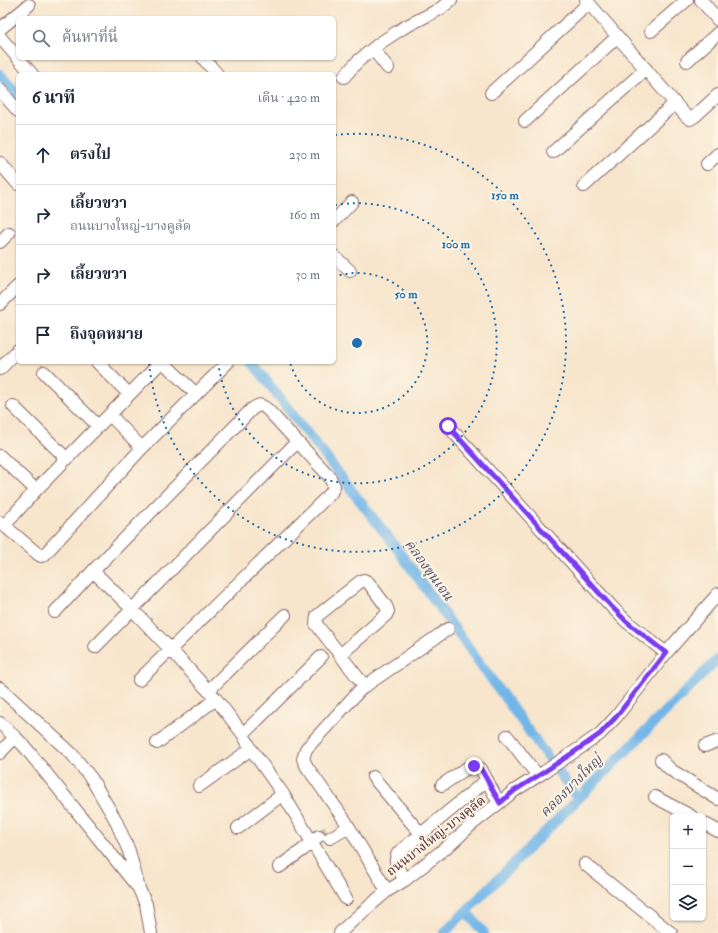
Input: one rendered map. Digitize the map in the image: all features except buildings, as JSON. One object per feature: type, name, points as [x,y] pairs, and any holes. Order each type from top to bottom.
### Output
[{"type":"street","points":[[344,76],[357,62],[380,43],[403,28],[440,9],[451,0]]},
{"type":"street","points":[[651,31],[687,0]]},
{"type":"street","points":[[700,0],[718,20]]},
{"type":"street","points":[[491,93],[587,2],[646,69],[674,104],[690,119],[718,95]]},
{"type":"street","points":[[0,29],[29,5]]},
{"type":"street","points":[[687,61],[718,33]]},
{"type":"street","points":[[0,37],[16,56]]},
{"type":"street","points":[[524,121],[617,37]]},
{"type":"street","points":[[373,50],[388,68]]},
{"type":"street","points":[[20,60],[30,72]]},
{"type":"street","points":[[205,60],[215,72]]},
{"type":"street","points":[[553,152],[646,69]]},
{"type":"street","points":[[0,90],[16,109]]},
{"type":"street","points":[[584,186],[674,104]]},
{"type":"street","points":[[707,164],[718,154]]},
{"type":"street","points":[[0,163],[16,182]]},
{"type":"street","points":[[336,218],[352,202]]},
{"type":"street","points":[[0,242],[9,233]]},
{"type":"street","points":[[336,258],[350,271]]},
{"type":"street","points":[[0,304],[16,288]]},
{"type":"street","points":[[0,369],[16,352]]},
{"type":"street","points":[[99,364],[129,394]]},
{"type":"street","points":[[160,364],[2,524],[38,555],[41,556],[142,448],[226,364]]},
{"type":"street","points":[[164,364],[196,394]]},
{"type":"street","points":[[44,372],[98,426]]},
{"type":"street","points":[[55,612],[252,409],[258,405],[263,405],[329,476],[334,486],[331,493],[139,680]]},
{"type":"street","points":[[13,406],[67,459]]},
{"type":"street","points":[[110,415],[142,448]]},
{"type":"street","points":[[448,426],[611,606],[627,622],[666,653]]},
{"type":"street","points":[[95,647],[297,442]]},
{"type":"street","points":[[0,456],[36,490]]},
{"type":"street","points":[[94,571],[213,695],[243,734],[283,794],[318,841],[346,899]]},
{"type":"street","points":[[340,655],[386,615],[388,611],[368,582],[364,580],[317,616],[316,624],[340,655],[365,686]]},
{"type":"street","name":"ถนนบางใหญ่-บางคูลัด","points":[[340,933],[388,891],[405,880],[514,791],[600,734],[616,717],[666,653],[718,594]]},
{"type":"street","points":[[157,743],[213,695],[285,615]]},
{"type":"street","points":[[388,891],[348,824],[307,767],[303,759],[306,749],[359,691],[448,629]]},
{"type":"street","points":[[243,734],[321,657]]},
{"type":"street","points":[[0,688],[72,754],[91,778],[115,819],[129,851],[139,889],[146,904],[151,933]]},
{"type":"street","points":[[0,723],[15,737],[139,889]]},
{"type":"street","points":[[507,736],[541,774]]},
{"type":"street","points":[[0,753],[15,737]]},
{"type":"street","points":[[705,746],[718,741]]},
{"type":"street","points":[[199,786],[251,748]]},
{"type":"street","points":[[661,760],[671,770],[718,799]]},
{"type":"street","points":[[442,785],[466,768],[474,766],[481,769],[500,803]]},
{"type":"street","points":[[373,777],[420,834]]},
{"type":"street","points":[[405,880],[396,863],[395,858],[398,853],[487,780]]},
{"type":"street","points":[[238,828],[283,794]]},
{"type":"street","points":[[656,797],[685,813]]},
{"type":"street","points":[[279,867],[318,841],[348,824]]},
{"type":"street","points":[[706,825],[718,831]]},
{"type":"street","points":[[585,864],[672,933]]},
{"type":"waterway","name":"คลองขุนเจน","points":[[0,74],[16,94]]},
{"type":"waterway","name":"คลองขุนเจน","points":[[254,364],[395,546],[578,799]]},
{"type":"waterway","name":"คลองบางใหญ่","points":[[444,933],[718,659]]},
{"type":"waterway","points":[[466,911],[484,933]]},
{"type":"tunnel","points":[[319,836],[327,832]]},
{"type":"route","points":[[448,426],[611,606],[627,622],[666,653],[616,717],[600,734],[514,791],[500,803],[481,769],[474,766]]}]
